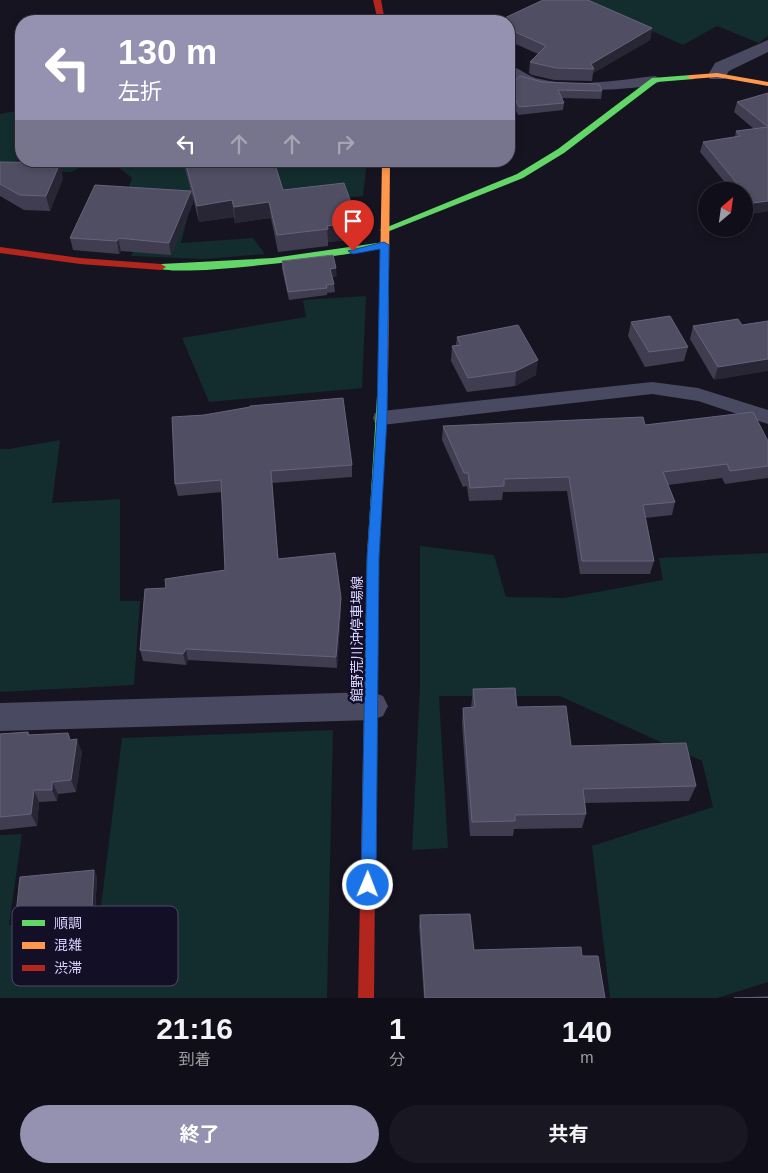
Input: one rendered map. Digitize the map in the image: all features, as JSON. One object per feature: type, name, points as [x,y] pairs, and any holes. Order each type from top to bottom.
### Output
[{"type":"street","points":[[377,0],[381,15]]},
{"type":"street","points":[[717,75],[722,67],[768,45]]},
{"type":"street","points":[[384,230],[520,176],[561,151],[655,80],[717,75],[768,84]]},
{"type":"street","name":"館野荒川沖停車場線","points":[[366,998],[373,557],[382,418],[386,167]]},
{"type":"street","points":[[0,250],[62,260],[129,266],[189,266],[307,256],[384,245]]},
{"type":"street","points":[[0,717],[372,706]]},
{"type":"lane","points":[[515,73],[528,81],[550,85],[581,86],[655,80]]},
{"type":"lane","points":[[382,418],[652,388],[683,390],[714,397],[768,418]]},
{"type":"green space","points":[[583,0],[768,0],[768,36],[759,43],[717,26],[683,45]]},
{"type":"green space","points":[[15,111],[15,167],[82,167],[71,172],[0,170],[0,114]]},
{"type":"green space","points":[[118,167],[366,167],[363,196],[286,205],[225,188],[183,194],[188,216],[181,243],[253,238],[265,254],[204,259],[131,256],[150,211],[120,211],[132,178]]},
{"type":"green space","points":[[366,296],[362,388],[209,402],[182,338],[306,317],[303,300]]},
{"type":"green space","points":[[60,440],[52,503],[120,499],[120,601],[140,601],[134,685],[0,692],[0,449]]},
{"type":"green space","points":[[420,546],[494,555],[506,597],[564,598],[663,580],[659,558],[768,553],[768,982],[717,998],[610,998],[592,846],[713,807],[702,761],[560,696],[439,696],[448,848],[412,850],[420,688]]},
{"type":"green space","points":[[333,730],[327,998],[0,998],[0,835],[22,834],[9,925],[12,925],[12,986],[178,986],[178,906],[101,906],[122,738]]},
{"type":"building","points":[[543,0],[588,0],[652,28],[591,64],[594,69],[556,68],[530,62],[546,46],[515,32],[515,15],[511,15]]},
{"type":"building","points":[[520,76],[542,82],[599,84],[602,91],[558,90],[564,103],[519,107],[515,98],[515,81]]},
{"type":"building","points":[[768,93],[768,127],[737,102]]},
{"type":"building","points":[[768,127],[768,201],[753,203],[753,182],[736,182],[703,142],[740,136],[736,131]]},
{"type":"building","points":[[0,162],[15,162],[15,167],[58,167],[46,196],[20,195],[0,184]]},
{"type":"building","points":[[187,167],[276,167],[283,190],[344,183],[358,222],[327,226],[328,229],[277,235],[269,202],[234,207],[232,200],[197,206]]},
{"type":"building","points":[[95,185],[191,191],[169,243],[118,238],[117,241],[70,238]]},
{"type":"building","points":[[333,255],[336,268],[330,269],[334,284],[326,285],[327,288],[288,292],[282,261]]},
{"type":"building","points":[[670,316],[688,347],[649,352],[631,322]]},
{"type":"building","points":[[738,319],[742,325],[768,321],[768,359],[718,367],[693,326]]},
{"type":"building","points":[[518,325],[538,360],[516,371],[468,378],[452,346],[461,345],[457,337]]},
{"type":"building","points":[[343,398],[352,465],[271,471],[278,559],[335,553],[341,598],[336,657],[186,649],[183,654],[140,650],[145,589],[166,588],[165,579],[225,570],[221,480],[175,484],[172,417],[204,415],[250,406]]},
{"type":"building","points":[[753,412],[768,441],[768,466],[730,471],[727,464],[663,472],[675,502],[643,505],[654,561],[582,561],[569,477],[504,479],[504,486],[470,488],[468,473],[464,473],[443,426],[643,417],[645,425]]},
{"type":"building","points":[[515,688],[517,707],[566,706],[571,746],[686,743],[696,786],[583,789],[586,814],[515,815],[515,821],[472,822],[463,708],[475,707],[473,689]]},
{"type":"building","points":[[28,732],[28,735],[68,733],[70,740],[77,739],[71,780],[52,782],[52,790],[34,790],[31,814],[0,817],[0,734]]},
{"type":"building","points":[[94,870],[92,906],[17,906],[20,877]]},
{"type":"building","points":[[470,914],[474,950],[581,947],[582,956],[598,956],[605,998],[425,998],[420,915]]},
{"type":"building","points":[[768,997],[768,998],[734,998]]},
{"type":"traffic: fast","points":[[384,230],[520,176],[561,151],[655,80],[691,77]]},
{"type":"traffic: fast","points":[[161,267],[217,266],[273,261],[384,245]]},
{"type":"traffic: fast","points":[[371,655],[373,557],[383,380]]},
{"type":"traffic: slow","points":[[691,77],[717,75],[768,84]]},
{"type":"traffic: slow","points":[[383,380],[386,167]]},
{"type":"traffic: jam","points":[[377,0],[381,15]]},
{"type":"traffic: jam","points":[[0,250],[80,261],[161,267]]},
{"type":"traffic: jam","points":[[366,998],[371,655]]},
{"type":"route","points":[[353,251],[384,245],[382,418],[373,557],[368,885]]}]
